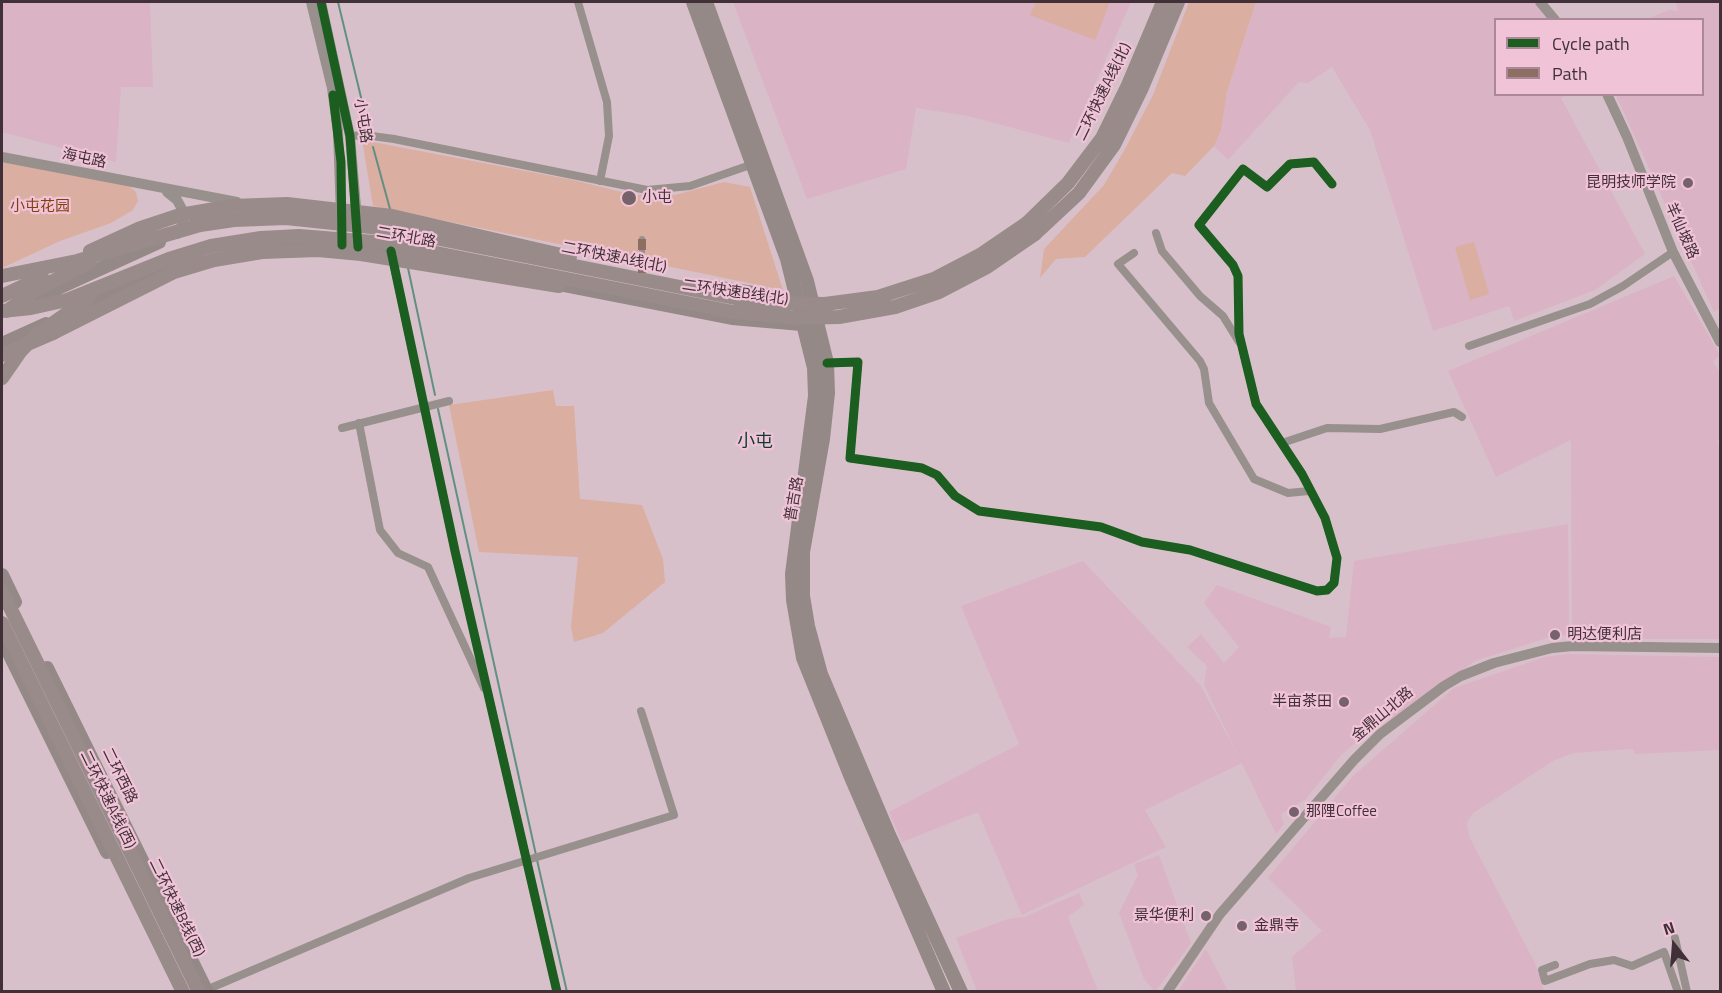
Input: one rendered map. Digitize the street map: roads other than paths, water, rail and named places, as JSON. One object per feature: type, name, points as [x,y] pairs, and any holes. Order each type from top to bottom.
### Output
[{"type":"highway","name":"二环快速A线(北)","points":[[1031,229],[1102,138],[1128,85],[1163,2]]},
{"type":"highway","name":"二环快速B线(北)","points":[[144,270],[189,252],[235,241],[279,237],[340,238],[411,248],[734,305],[782,317],[825,318],[895,307],[939,292],[971,277],[1079,193],[1114,145],[1141,90],[1178,2]]},
{"type":"highway","points":[[2,296],[119,237],[163,220],[215,208],[287,204],[347,208],[416,220],[734,305]]},
{"type":"highway","name":"二环快速A线(北)","points":[[134,244],[184,229],[234,220],[315,219],[390,229],[734,305]]},
{"type":"highway","points":[[2,314],[54,279],[134,244]]},
{"type":"highway","points":[[2,276],[56,267],[134,244]]},
{"type":"highway","points":[[2,355],[53,333],[174,272],[230,256],[290,250],[372,255],[734,305]]},
{"type":"highway","points":[[2,314],[66,300],[144,270]]},
{"type":"highway","points":[[2,378],[25,346],[49,325],[87,299],[144,270]]},
{"type":"highway","points":[[2,362],[21,347]]},
{"type":"highway","points":[[2,585],[28,645]]},
{"type":"highway","points":[[2,591],[28,645]]},
{"type":"highway","name":"二环快速A线(西)","points":[[2,622],[183,992]]},
{"type":"highway","name":"二环快速B线(西)","points":[[28,645],[204,991]]},
{"type":"main road","name":"普吉路","points":[[693,2],[805,297]]},
{"type":"main road","name":"普吉路","points":[[706,2],[805,297],[812,325],[827,363],[828,393],[823,439],[804,552],[803,596],[808,626],[821,674],[885,824],[961,992]]},
{"type":"main road","name":"二环北路","points":[[2,314],[173,237],[245,220],[301,216],[340,217],[415,227],[736,291],[805,297]]},
{"type":"main road","name":"二环北路","points":[[2,344],[150,276],[199,258],[266,246],[342,245],[391,251],[715,316],[812,325]]},
{"type":"main road","name":"普吉路","points":[[812,325],[815,396],[794,544],[792,574],[797,629],[809,678],[944,992]]},
{"type":"main road","name":"二环西路","points":[[2,575],[204,991]]},
{"type":"main road","points":[[2,639],[176,992]]},
{"type":"street","name":"小屯路","points":[[311,2],[332,88],[341,162],[342,245]]},
{"type":"street","name":"小屯路","points":[[321,2],[350,136],[358,247]]},
{"type":"street","points":[[578,2],[607,102],[609,136],[600,181]]},
{"type":"street","points":[[1540,2],[1553,18]]},
{"type":"street","name":"羊仙坡路","points":[[1608,96],[1627,137],[1673,252],[1720,342]]},
{"type":"street","points":[[350,136],[365,135],[394,139],[647,190],[669,190],[716,178],[753,164]]},
{"type":"street","name":"海屯路","points":[[2,157],[161,190],[340,217]]},
{"type":"street","points":[[827,363],[858,362],[850,458],[922,468],[937,475],[955,496],[979,511],[1101,526],[1142,542],[1190,550],[1317,591],[1327,590],[1334,583],[1337,558],[1325,518],[1302,474],[1256,404],[1239,334],[1238,276],[1233,265],[1199,225],[1243,169],[1267,187],[1290,164],[1314,162],[1332,184]]},
{"type":"street","points":[[161,190],[174,197],[183,211],[182,226],[173,237]]},
{"type":"street","points":[[1156,233],[1162,251],[1193,288],[1223,316],[1236,339],[1242,344]]},
{"type":"street","points":[[642,239],[642,273]]},
{"type":"street","points":[[391,251],[423,406],[529,859],[557,992]]},
{"type":"street","points":[[1469,346],[1590,304],[1623,286],[1673,252]]},
{"type":"street","points":[[1134,253],[1118,264],[1200,361],[1204,369],[1206,395],[1209,403],[1254,479],[1288,493],[1309,491]]},
{"type":"street","points":[[342,428],[449,401]]},
{"type":"street","points":[[1282,443],[1327,428],[1380,429],[1454,412],[1462,417]]},
{"type":"street","points":[[359,423],[380,530],[398,553],[428,567],[488,697]]},
{"type":"street","points":[[456,630],[472,623]]},
{"type":"street","name":"金鼎山北路","points":[[1167,992],[1220,914],[1354,760],[1380,734],[1444,686],[1461,676],[1494,663],[1552,648],[1573,646],[1720,648]]},
{"type":"street","points":[[204,991],[469,878],[674,815],[641,711]]},
{"type":"street","points":[[1675,938],[1686,992]]},
{"type":"street","points":[[1555,965],[1542,970],[1545,981],[1590,964],[1614,960],[1632,966],[1664,952],[1678,992]]},
{"type":"waterway","points":[[338,2],[366,118]]},
{"type":"waterway","points":[[373,147],[390,209]]},
{"type":"waterway","points":[[408,268],[435,395]]},
{"type":"waterway","points":[[438,409],[536,855]]},
{"type":"waterway","points":[[537,860],[567,992]]},
{"type":"place","name":"昆明技师学院","points":[[1688,183]]},
{"type":"place","name":"小屯","points":[[629,198]]},
{"type":"place","name":"明达便利店","points":[[1555,635]]},
{"type":"place","name":"半亩茶田","points":[[1344,702]]},
{"type":"place","name":"那䧉Coffee","points":[[1294,812]]},
{"type":"place","name":"景华便利","points":[[1206,916]]},
{"type":"place","name":"金鼎寺","points":[[1242,926]]},
{"type":"district","name":"小屯","points":[[755,443]]},
{"type":"park label","name":"小屯花园","points":[[40,207]]}]
